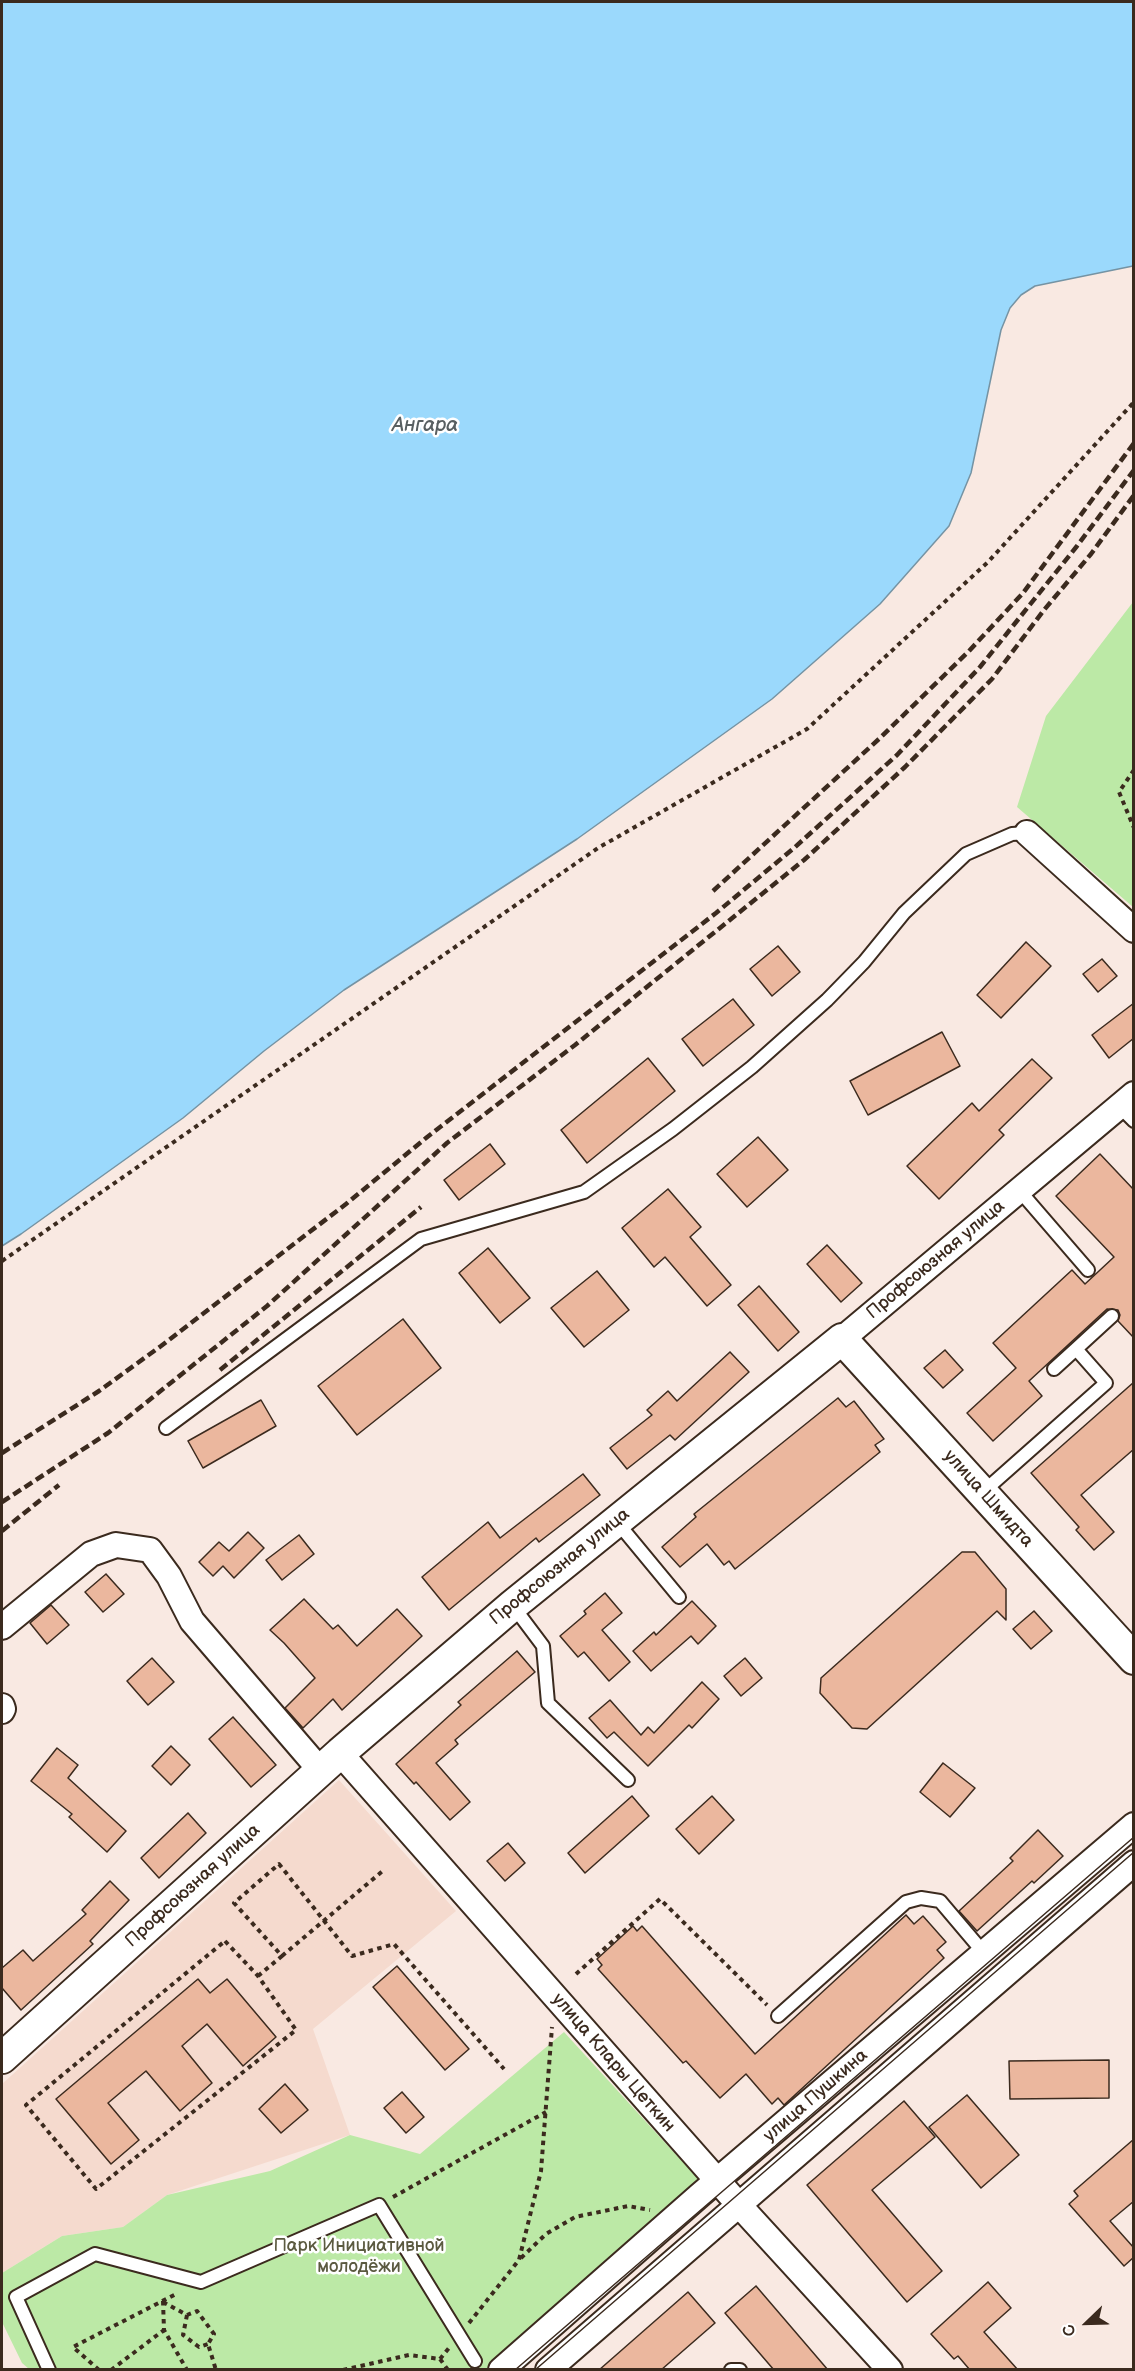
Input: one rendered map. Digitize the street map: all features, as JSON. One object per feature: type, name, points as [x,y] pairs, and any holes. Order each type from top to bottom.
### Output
[{"type":"street","points":[[1027,833],[1134,930]]},
{"type":"street","name":"Профсоюзная улица","points":[[2,2058],[331,1762],[513,1605],[842,1339],[1019,1190],[1129,1107]]},
{"type":"street","name":"улица Шмидта","points":[[842,1339],[1134,1659]]},
{"type":"street","name":"улица Клары Цеткин","points":[[2,1628],[92,1554],[116,1545],[150,1550],[169,1576],[192,1621],[331,1762],[555,1997],[717,2181],[890,2370]]},
{"type":"street","name":"улица Пушкина","points":[[501,2370],[717,2181],[1134,1825]]},
{"type":"street","name":"улица Пушкина","points":[[548,2370],[1134,1863]]},
{"type":"lane","points":[[166,1428],[421,1239],[584,1192],[674,1129],[752,1067],[827,1000],[864,962],[904,913],[966,854],[1012,834],[1027,833]]},
{"type":"lane","points":[[1019,1190],[1088,1270]]},
{"type":"lane","points":[[1054,1369],[1112,1316]]},
{"type":"lane","points":[[982,1493],[1106,1383],[1076,1349]]},
{"type":"lane","points":[[616,1521],[679,1597]]},
{"type":"lane","points":[[513,1605],[543,1646],[548,1703],[628,1780]]},
{"type":"lane","points":[[778,2016],[906,1902],[921,1898],[940,1901],[984,1953]]},
{"type":"lane","points":[[49,2370],[16,2297],[95,2254],[201,2282],[379,2205],[475,2361]]},
{"type":"lane","points":[[730,2370],[740,2370]]},
{"type":"path","points":[[2,1261],[598,848],[807,729],[988,562],[1134,402]]},
{"type":"path","points":[[1134,770],[1119,792],[1134,828]]},
{"type":"path","points":[[282,1956],[234,1903],[279,1864],[352,1956],[394,1944],[504,2069]]},
{"type":"path","points":[[258,1976],[385,1869]]},
{"type":"path","points":[[576,1974],[660,1899],[778,2016]]},
{"type":"path","points":[[225,1941],[258,1976],[296,2030],[96,2189],[26,2105],[225,1941]]},
{"type":"path","points":[[519,2260],[541,2171],[555,1997]]},
{"type":"path","points":[[379,2205],[546,2112]]},
{"type":"path","points":[[440,2359],[519,2260],[546,2234],[575,2217],[628,2206],[651,2210]]},
{"type":"path","points":[[99,2370],[73,2347],[201,2282]]},
{"type":"path","points":[[163,2301],[187,2315]]},
{"type":"path","points":[[163,2301],[164,2330],[187,2370]]},
{"type":"path","points":[[197,2311],[214,2334],[208,2344],[199,2347],[183,2335],[187,2315],[197,2311]]},
{"type":"path","points":[[111,2370],[164,2330]]},
{"type":"path","points":[[208,2344],[216,2370]]},
{"type":"path","points":[[343,2370],[409,2355],[440,2359],[448,2370]]},
{"type":"shaded area","points":[[339,1780],[456,1911],[313,2029],[350,2135],[167,2195],[123,2227],[62,2236],[2,2273],[2,2084]]},
{"type":"green space","points":[[1133,602],[1133,907],[1017,807],[1046,716]]},
{"type":"green space","name":"Парк Инициативной молодёжи","points":[[564,2032],[701,2182],[488,2369],[29,2369],[22,2363],[2,2322],[2,2273],[62,2236],[123,2227],[167,2195],[270,2171],[350,2135],[420,2154]]},
{"type":"water","name":"Ангара","points":[[2,2],[1134,2],[1133,266],[1035,286],[1021,295],[1010,308],[1001,330],[971,473],[949,526],[880,604],[772,699],[577,839],[344,990],[264,1051],[183,1118],[2,1246]]},
{"type":"building","points":[[1026,942],[1051,966],[1001,1018],[977,995]]},
{"type":"building","points":[[778,946],[800,972],[772,996],[750,969]]},
{"type":"building","points":[[1102,959],[1117,976],[1098,992],[1083,974]]},
{"type":"building","points":[[733,999],[754,1025],[703,1066],[682,1039]]},
{"type":"building","points":[[1134,1003],[1134,1038],[1109,1058],[1092,1035]]},
{"type":"building","points":[[942,1032],[960,1066],[868,1115],[850,1081]]},
{"type":"building","points":[[648,1058],[675,1091],[587,1163],[561,1130]]},
{"type":"building","points":[[1032,1059],[1052,1078],[999,1130],[1004,1135],[939,1199],[907,1166],[972,1103],[979,1111]]},
{"type":"building","points":[[758,1137],[788,1170],[747,1207],[717,1174]]},
{"type":"building","points":[[490,1144],[505,1164],[459,1200],[444,1180]]},
{"type":"building","points":[[1100,1154],[1134,1190],[1134,1338],[1118,1321],[1120,1315],[1118,1310],[1107,1309],[1029,1381],[1042,1396],[993,1441],[967,1413],[1016,1368],[993,1343],[1072,1270],[1085,1284],[1114,1257],[1056,1196]]},
{"type":"building","points":[[668,1189],[701,1227],[690,1237],[731,1285],[707,1306],[665,1257],[654,1267],[622,1228]]},
{"type":"building","points":[[827,1245],[862,1283],[841,1302],[807,1264]]},
{"type":"building","points":[[488,1248],[530,1298],[500,1323],[459,1273]]},
{"type":"building","points":[[597,1271],[629,1310],[584,1347],[551,1308]]},
{"type":"building","points":[[759,1286],[799,1332],[778,1351],[738,1305]]},
{"type":"building","points":[[403,1319],[441,1368],[357,1435],[318,1386]]},
{"type":"building","points":[[945,1350],[963,1370],[943,1388],[924,1368]]},
{"type":"building","points":[[730,1352],[749,1372],[675,1440],[670,1435],[627,1469],[610,1448],[652,1415],[647,1410],[668,1391],[677,1401]]},
{"type":"building","points":[[1134,1382],[1134,1449],[1081,1495],[1114,1532],[1094,1550],[1076,1530],[1079,1527],[1031,1473]]},
{"type":"building","points":[[838,1398],[846,1407],[854,1401],[884,1439],[875,1445],[880,1452],[735,1569],[729,1561],[724,1565],[707,1544],[680,1567],[662,1547],[696,1517],[694,1514]]},
{"type":"building","points":[[261,1400],[276,1426],[203,1468],[188,1441]]},
{"type":"building","points":[[583,1474],[600,1495],[539,1542],[536,1538],[449,1610],[422,1577],[488,1522],[500,1538]]},
{"type":"building","points":[[248,1532],[264,1548],[234,1578],[223,1566],[213,1576],[199,1562],[219,1542],[229,1551]]},
{"type":"building","points":[[299,1535],[314,1554],[282,1580],[266,1560]]},
{"type":"building","points":[[962,1552],[975,1552],[1006,1589],[1006,1620],[997,1611],[867,1729],[852,1728],[820,1693],[821,1678]]},
{"type":"building","points":[[106,1574],[124,1594],[103,1612],[85,1592]]},
{"type":"building","points":[[605,1593],[622,1613],[602,1630],[630,1662],[609,1681],[584,1652],[578,1657],[560,1636],[586,1614],[584,1611]]},
{"type":"building","points":[[304,1599],[333,1629],[338,1625],[357,1646],[397,1609],[422,1636],[342,1710],[333,1699],[303,1728],[285,1708],[315,1678],[270,1630]]},
{"type":"building","points":[[692,1601],[716,1626],[698,1644],[691,1636],[651,1671],[633,1651],[654,1632],[656,1635]]},
{"type":"building","points":[[51,1605],[69,1625],[47,1644],[30,1623]]},
{"type":"building","points":[[1034,1611],[1052,1631],[1031,1649],[1013,1629]]},
{"type":"building","points":[[517,1651],[535,1672],[455,1740],[458,1744],[436,1763],[470,1802],[450,1820],[416,1782],[414,1784],[396,1764],[461,1705],[458,1702]]},
{"type":"building","points":[[152,1658],[174,1682],[148,1705],[127,1681]]},
{"type":"building","points":[[745,1658],[762,1678],[741,1696],[724,1676]]},
{"type":"building","points":[[702,1682],[719,1699],[692,1728],[689,1725],[648,1766],[614,1732],[607,1738],[589,1718],[610,1700],[641,1735],[648,1727],[654,1733]]},
{"type":"building","points":[[233,1717],[276,1765],[251,1787],[209,1739]]},
{"type":"building","points":[[171,1746],[190,1765],[171,1785],[152,1766]]},
{"type":"building","points":[[57,1748],[78,1765],[68,1778],[126,1831],[107,1852],[69,1817],[72,1814],[31,1781]]},
{"type":"building","points":[[943,1763],[975,1788],[950,1817],[920,1792]]},
{"type":"building","points":[[632,1796],[649,1816],[585,1873],[568,1853]]},
{"type":"building","points":[[712,1796],[734,1820],[699,1854],[676,1829]]},
{"type":"building","points":[[188,1813],[206,1833],[159,1878],[141,1858]]},
{"type":"building","points":[[1038,1830],[1063,1856],[977,1931],[959,1911],[1013,1861],[1010,1858]]},
{"type":"building","points":[[508,1843],[525,1863],[505,1881],[487,1861]]},
{"type":"building","points":[[110,1881],[129,1900],[90,1941],[93,1944],[21,2010],[2,1988],[2,1968],[23,1950],[33,1961],[86,1914],[82,1910]]},
{"type":"building","points":[[906,1915],[914,1924],[923,1916],[946,1942],[937,1950],[944,1958],[784,2105],[778,2098],[772,2104],[746,2074],[720,2098],[686,2061],[683,2063],[598,1969],[602,1965],[597,1959],[633,1926],[637,1931],[642,1926],[755,2054]]},
{"type":"building","points":[[397,1966],[469,2049],[445,2070],[373,1987]]},
{"type":"building","points":[[198,1979],[210,1993],[227,1979],[276,2037],[243,2066],[207,2024],[182,2046],[212,2083],[180,2111],[146,2071],[108,2103],[139,2140],[111,2164],[56,2099]]},
{"type":"building","points":[[1109,2060],[1109,2098],[1010,2099],[1009,2061]]},
{"type":"building","points":[[285,2084],[308,2110],[281,2133],[259,2109]]},
{"type":"building","points":[[402,2092],[424,2117],[406,2133],[384,2108]]},
{"type":"building","points":[[967,2095],[1019,2155],[981,2188],[929,2127]]},
{"type":"building","points":[[904,2101],[935,2137],[872,2190],[942,2271],[907,2302],[807,2185]]},
{"type":"building","points":[[1134,2139],[1134,2201],[1110,2221],[1134,2248],[1134,2257],[1124,2266],[1069,2204],[1078,2196],[1074,2191]]},
{"type":"building","points":[[988,2282],[1011,2308],[984,2332],[1018,2370],[970,2370],[958,2356],[954,2359],[931,2334]]},
{"type":"building","points":[[756,2286],[828,2370],[774,2370],[725,2313]]},
{"type":"building","points":[[688,2292],[715,2323],[661,2370],[599,2370]]},
{"type":"tram line","points":[[515,2370],[1134,1837]]},
{"type":"tram line","points":[[535,2370],[1134,1852]]},
{"type":"railway","points":[[713,891],[880,738],[969,651],[1023,593],[1134,443]]},
{"type":"railway","points":[[2,1453],[99,1391],[161,1346],[346,1204],[426,1138],[716,913],[794,848],[897,755],[980,667],[1077,546],[1134,470]]},
{"type":"railway","points":[[2,1502],[108,1433],[267,1306],[447,1143],[575,1045],[804,860],[905,767],[992,679],[1044,610],[1091,554],[1134,495]]},
{"type":"railway","points":[[220,1370],[421,1207]]},
{"type":"railway","points":[[2,1531],[59,1485]]}]
